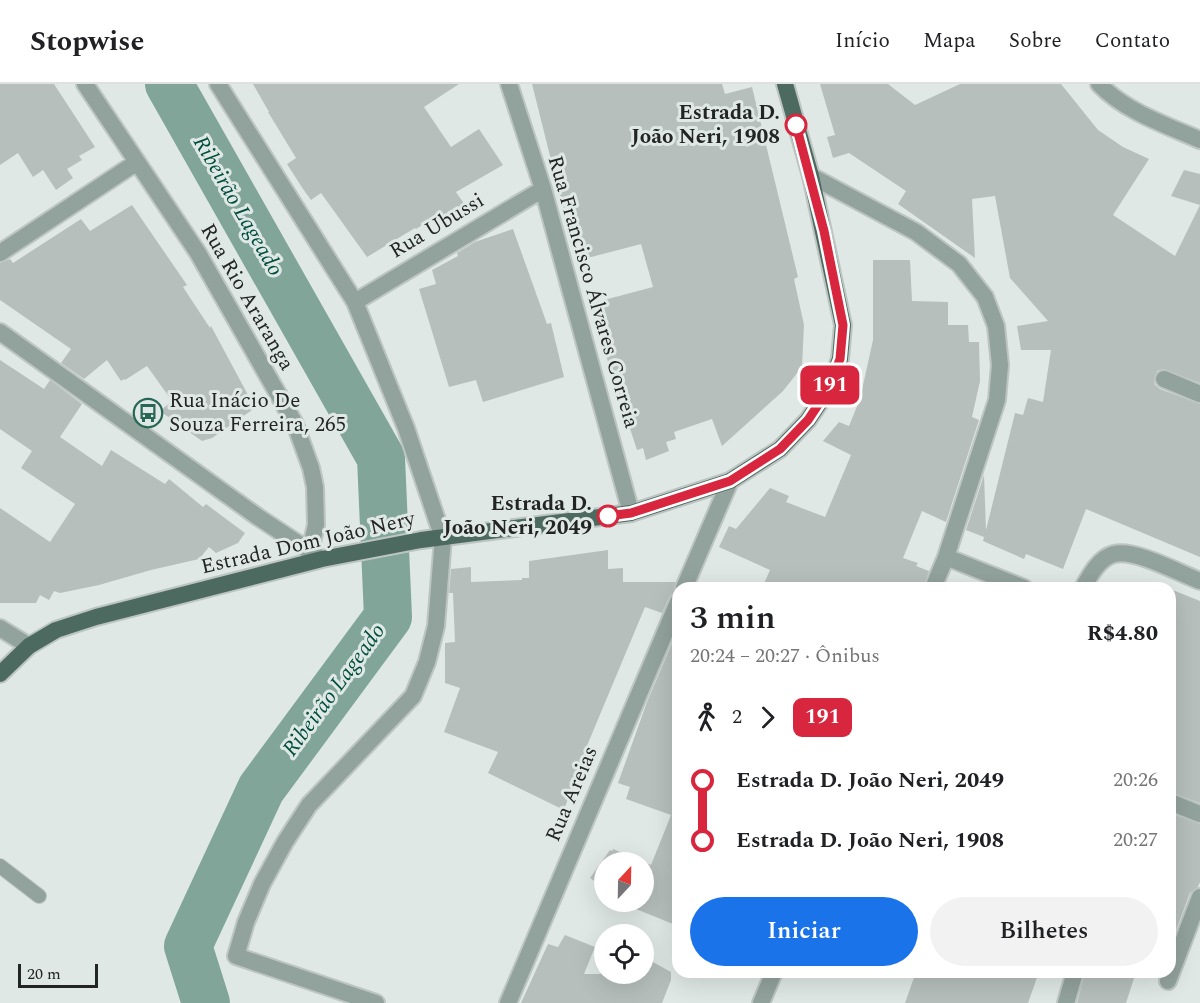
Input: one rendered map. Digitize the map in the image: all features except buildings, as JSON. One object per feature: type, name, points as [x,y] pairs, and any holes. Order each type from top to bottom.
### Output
[{"type":"main road","name":"Estrada Dom João Nery","points":[[0,674],[29,646],[56,630],[96,617],[324,556],[421,540],[631,513],[730,481],[780,449],[808,420],[828,390],[840,359],[843,325],[811,176],[785,84]]},
{"type":"street","name":"Rua Rio Araranga","points":[[85,84],[198,253],[295,424],[311,468],[315,487],[316,525],[324,556]]},
{"type":"street","points":[[218,84],[355,302],[406,428],[442,538],[436,627],[427,662],[413,696],[309,805],[262,884],[246,922],[236,956],[376,1003]]},
{"type":"street","name":"Rua Francisco Álvares Correia","points":[[509,84],[543,189],[631,513]]},
{"type":"street","points":[[1105,86],[1144,115],[1200,140]]},
{"type":"street","points":[[0,253],[137,162]]},
{"type":"street","points":[[811,176],[916,232],[959,264],[985,297],[996,326],[1000,364],[997,400],[946,557],[936,582]]},
{"type":"street","name":"Rua Ubussi","points":[[355,302],[543,189]]},
{"type":"street","points":[[0,332],[258,517],[324,556]]},
{"type":"street","points":[[1164,379],[1200,394]]},
{"type":"street","points":[[687,582],[730,481]]},
{"type":"street","points":[[1086,582],[1102,560],[1115,554],[1129,554],[1149,560],[1200,581]]},
{"type":"street","points":[[946,557],[1009,582]]},
{"type":"street","name":"Rua Areias","points":[[508,1003],[672,616]]},
{"type":"street","points":[[0,628],[29,646]]},
{"type":"street","points":[[1176,804],[1200,814]]},
{"type":"street","points":[[1176,960],[1200,897]]},
{"type":"street","points":[[761,1003],[771,978]]},
{"type":"street","points":[[1066,1003],[1073,978]]},
{"type":"lane","points":[[0,866],[39,896]]},
{"type":"waterway","name":"Ribeirão Lageado","points":[[169,84],[381,458],[388,617],[261,789],[188,946],[206,1003]]},
{"type":"bus line","name":"191","points":[[608,516],[631,513],[730,481],[780,449],[808,420],[828,390],[840,359],[843,325],[824,231],[796,125]]},
{"type":"place","name":"Estrada D. João Neri, 1908","points":[[796,125]]},
{"type":"place","name":"Rua Inácio De Souza Ferreira, 265","points":[[148,413]]},
{"type":"place","name":"Estrada D. João Neri, 2049","points":[[608,516]]}]
